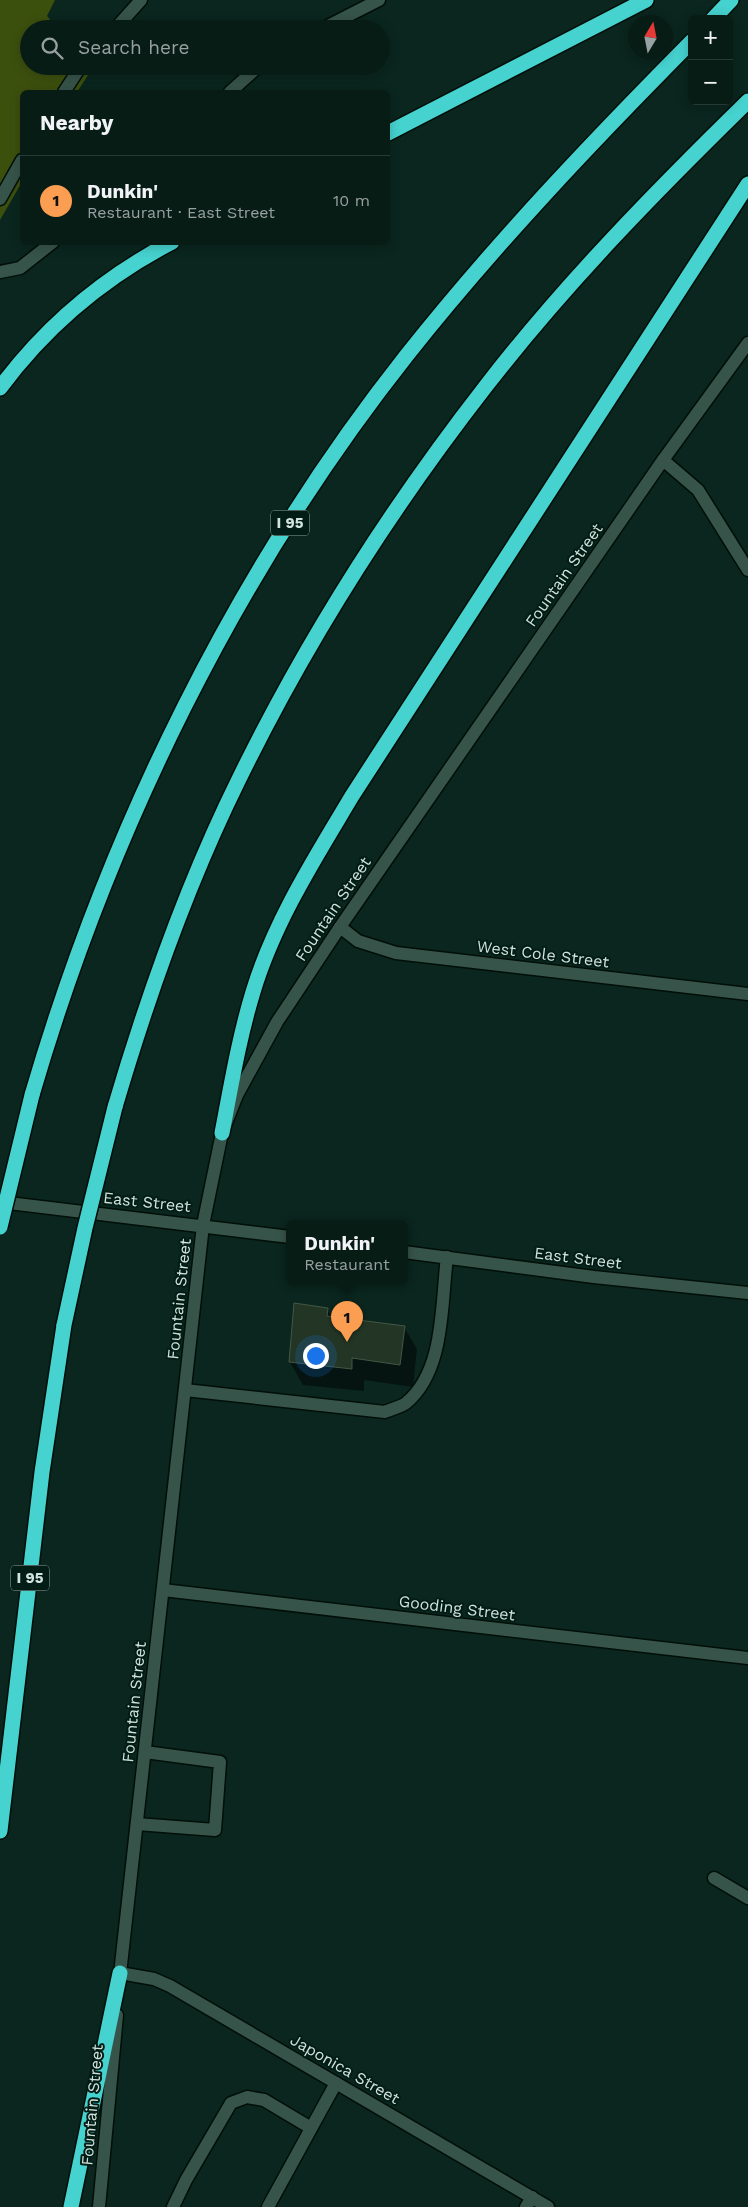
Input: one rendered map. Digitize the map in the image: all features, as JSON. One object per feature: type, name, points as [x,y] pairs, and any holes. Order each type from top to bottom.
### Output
[{"type":"highway","points":[[390,132],[646,0]]},
{"type":"highway","points":[[717,15],[732,0]]},
{"type":"highway","name":"I 95","points":[[0,1227],[32,1096],[67,981],[88,924],[133,816],[212,655],[270,554],[366,411],[443,310],[553,187],[688,45]]},
{"type":"highway","name":"I 95","points":[[0,1831],[41,1482],[64,1325],[85,1228],[115,1107],[150,997],[190,888],[238,781],[292,677],[352,576],[446,440],[524,340],[622,231],[748,101]]},
{"type":"highway","points":[[222,1134],[237,1055],[253,991],[301,883],[357,788],[748,184]]},
{"type":"highway","points":[[0,388],[39,340],[74,306],[135,263],[167,245]]},
{"type":"highway","points":[[71,2207],[120,1974]]},
{"type":"street","points":[[123,20],[141,0]]},
{"type":"street","points":[[340,20],[379,0]]},
{"type":"street","points":[[65,90],[75,75]]},
{"type":"street","points":[[232,90],[249,75]]},
{"type":"street","points":[[0,199],[20,164]]},
{"type":"street","points":[[0,272],[20,268],[49,245]]},
{"type":"street","name":"Fountain Street","points":[[99,2207],[120,1974],[203,1225],[222,1134],[237,1095],[255,1060],[340,927],[664,460],[748,343]]},
{"type":"street","points":[[664,460],[698,490],[746,562]]},
{"type":"street","name":"West Cole Street","points":[[340,927],[358,941],[396,953],[748,994]]},
{"type":"street","name":"East Street","points":[[0,1202],[286,1236]]},
{"type":"street","name":"East Street","points":[[408,1252],[594,1277],[748,1294]]},
{"type":"street","points":[[185,1390],[385,1412],[405,1404],[427,1379],[436,1351],[447,1257]]},
{"type":"street","name":"Gooding Street","points":[[163,1590],[748,1658]]},
{"type":"street","points":[[137,1824],[215,1830],[220,1762],[145,1752]]},
{"type":"street","points":[[714,1878],[748,1898]]},
{"type":"street","name":"Japonica Street","points":[[120,1974],[154,1979],[170,1986],[336,2083],[529,2202],[548,2207]]},
{"type":"street","points":[[268,2207],[336,2083]]},
{"type":"street","points":[[173,2207],[186,2180],[231,2103],[247,2097],[264,2100],[311,2128]]},
{"type":"green space","points":[[0,0],[55,0],[47,16],[50,20],[20,20],[20,75],[88,75],[78,90],[20,90],[20,185],[0,220]]},
{"type":"building","points":[[294,1303],[328,1308],[327,1316],[405,1326],[400,1365],[352,1358],[352,1369],[289,1362]]},
{"type":"place","name":"Dunkin'","points":[[347,1342]]}]
